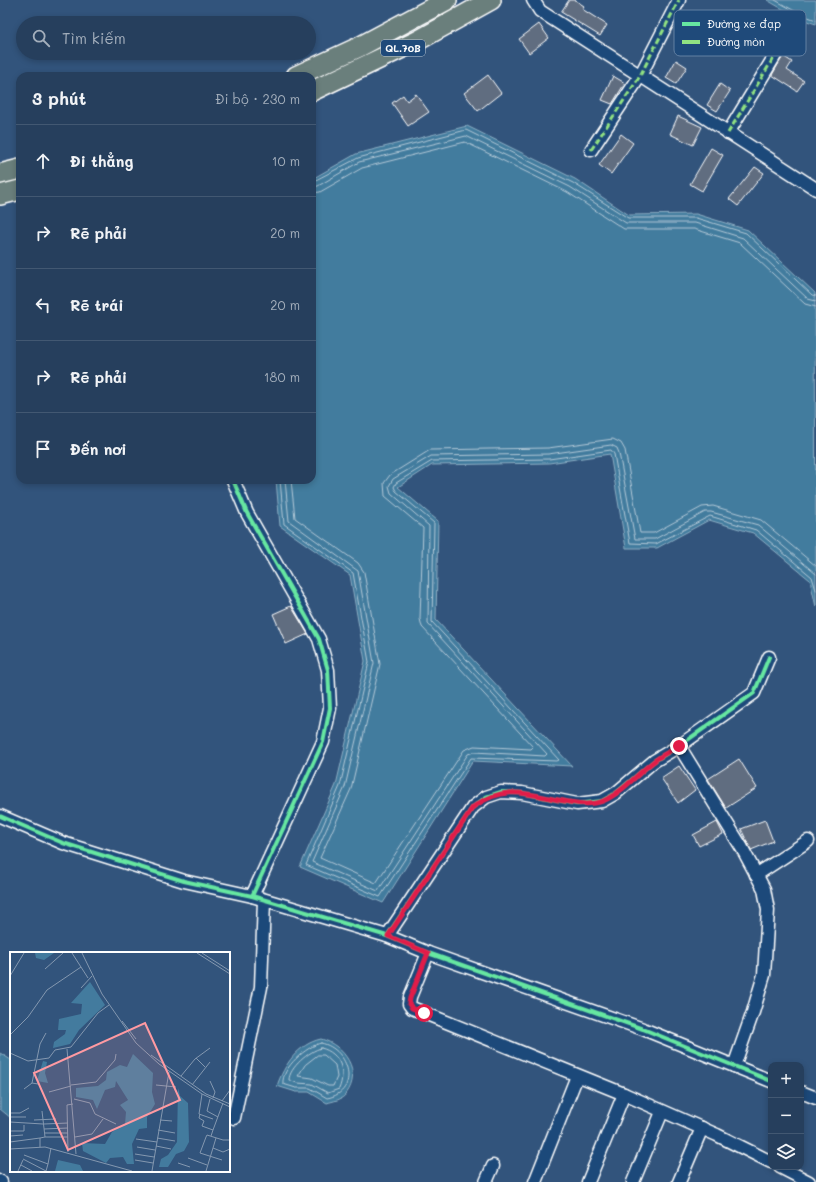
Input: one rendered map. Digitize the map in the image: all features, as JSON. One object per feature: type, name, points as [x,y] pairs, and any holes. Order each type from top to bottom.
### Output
[{"type":"main road","name":"QL.70B","points":[[305,72],[359,47],[447,0]]},
{"type":"main road","name":"QL.70B","points":[[316,89],[418,41],[490,0]]},
{"type":"main road","points":[[0,174],[16,170]]},
{"type":"main road","points":[[0,195],[16,191]]},
{"type":"street","points":[[533,0],[540,11],[816,189]]},
{"type":"street","points":[[591,150],[640,76],[679,0]]},
{"type":"street","points":[[728,133],[776,56]]},
{"type":"street","points":[[235,484],[247,513],[319,639],[328,670],[330,708],[323,742],[252,896]]},
{"type":"street","points":[[388,936],[473,807],[486,797],[501,792],[522,793],[577,804],[602,801],[616,793],[654,761],[679,746],[754,693],[769,657]]},
{"type":"street","points":[[679,746],[742,848],[764,889],[768,910],[764,975],[734,1066]]},
{"type":"street","points":[[0,816],[63,842],[169,876],[252,896],[388,936],[428,953],[642,1028],[768,1080]]},
{"type":"street","points":[[756,875],[808,841]]},
{"type":"street","points":[[234,1118],[260,987],[264,900]]},
{"type":"street","points":[[428,953],[410,998],[409,1004],[412,1008],[624,1094],[662,1112],[702,1128],[768,1161]]},
{"type":"street","points":[[535,1182],[577,1076]]},
{"type":"street","points":[[804,1093],[816,1098]]},
{"type":"street","points":[[588,1182],[624,1094]]},
{"type":"street","points":[[632,1182],[662,1112]]},
{"type":"street","points":[[679,1182],[702,1128]]},
{"type":"street","points":[[486,1182],[493,1166]]},
{"type":"street","points":[[786,1170],[809,1182]]},
{"type":"water","points":[[767,0],[816,0],[816,24],[806,21],[806,10],[784,10]]},
{"type":"water","points":[[467,126],[575,179],[629,215],[696,214],[748,230],[815,293],[816,607],[810,580],[753,533],[709,520],[657,548],[626,548],[610,454],[549,463],[432,465],[398,487],[438,521],[436,620],[572,766],[473,761],[383,903],[300,867],[336,785],[365,661],[350,575],[280,526],[276,484],[316,484],[316,177],[356,154]]},
{"type":"water","points":[[321,1039],[337,1047],[344,1053],[348,1060],[352,1069],[352,1077],[351,1086],[346,1094],[342,1098],[327,1103],[309,1092],[296,1092],[277,1086],[284,1070],[293,1056],[305,1046]]},
{"type":"water","points":[[0,1053],[10,1059],[10,1117],[0,1109]]},
{"type":"building","points":[[569,0],[575,0],[584,6],[582,9],[607,25],[600,36],[561,12]]},
{"type":"building","points":[[539,24],[549,38],[529,53],[519,39]]},
{"type":"building","points":[[783,56],[792,62],[787,70],[804,81],[797,91],[772,75]]},
{"type":"building","points":[[676,60],[687,67],[676,84],[666,78]]},
{"type":"building","points":[[488,75],[501,93],[478,111],[464,93]]},
{"type":"building","points":[[613,76],[625,83],[612,104],[602,100]]},
{"type":"building","points":[[720,84],[730,91],[717,111],[707,105]]},
{"type":"building","points":[[416,94],[429,112],[408,126],[392,103],[403,95],[407,101]]},
{"type":"building","points":[[678,116],[702,127],[693,145],[670,134]]},
{"type":"building","points":[[621,134],[633,143],[611,174],[599,165]]},
{"type":"building","points":[[711,148],[723,155],[702,191],[690,184]]},
{"type":"building","points":[[755,167],[764,173],[738,206],[729,199]]},
{"type":"building","points":[[291,606],[308,634],[286,644],[273,614]]},
{"type":"building","points":[[739,759],[757,788],[726,808],[708,779]]},
{"type":"building","points":[[679,766],[695,790],[678,803],[661,778]]},
{"type":"building","points":[[765,820],[773,841],[751,850],[741,829]]},
{"type":"building","points":[[717,822],[723,834],[699,846],[693,835]]},
{"type":"marked path","points":[[591,150],[640,76],[679,0]]},
{"type":"marked path","points":[[728,133],[775,56]]},
{"type":"cycle path","points":[[235,484],[247,513],[319,639],[328,670],[330,708],[323,742],[252,896]]},
{"type":"cycle path","points":[[387,936],[473,807],[486,797],[501,792],[522,793],[577,804],[602,801],[616,793],[654,761],[679,746],[754,693],[769,657]]},
{"type":"cycle path","points":[[0,816],[63,843],[184,881],[252,896],[387,936],[428,953],[643,1029],[768,1080]]},
{"type":"route","points":[[424,1013],[412,1008],[409,1004],[413,988],[428,953],[388,936],[473,807],[486,797],[501,792],[522,793],[577,804],[602,801],[616,793],[654,761],[679,746]]}]
